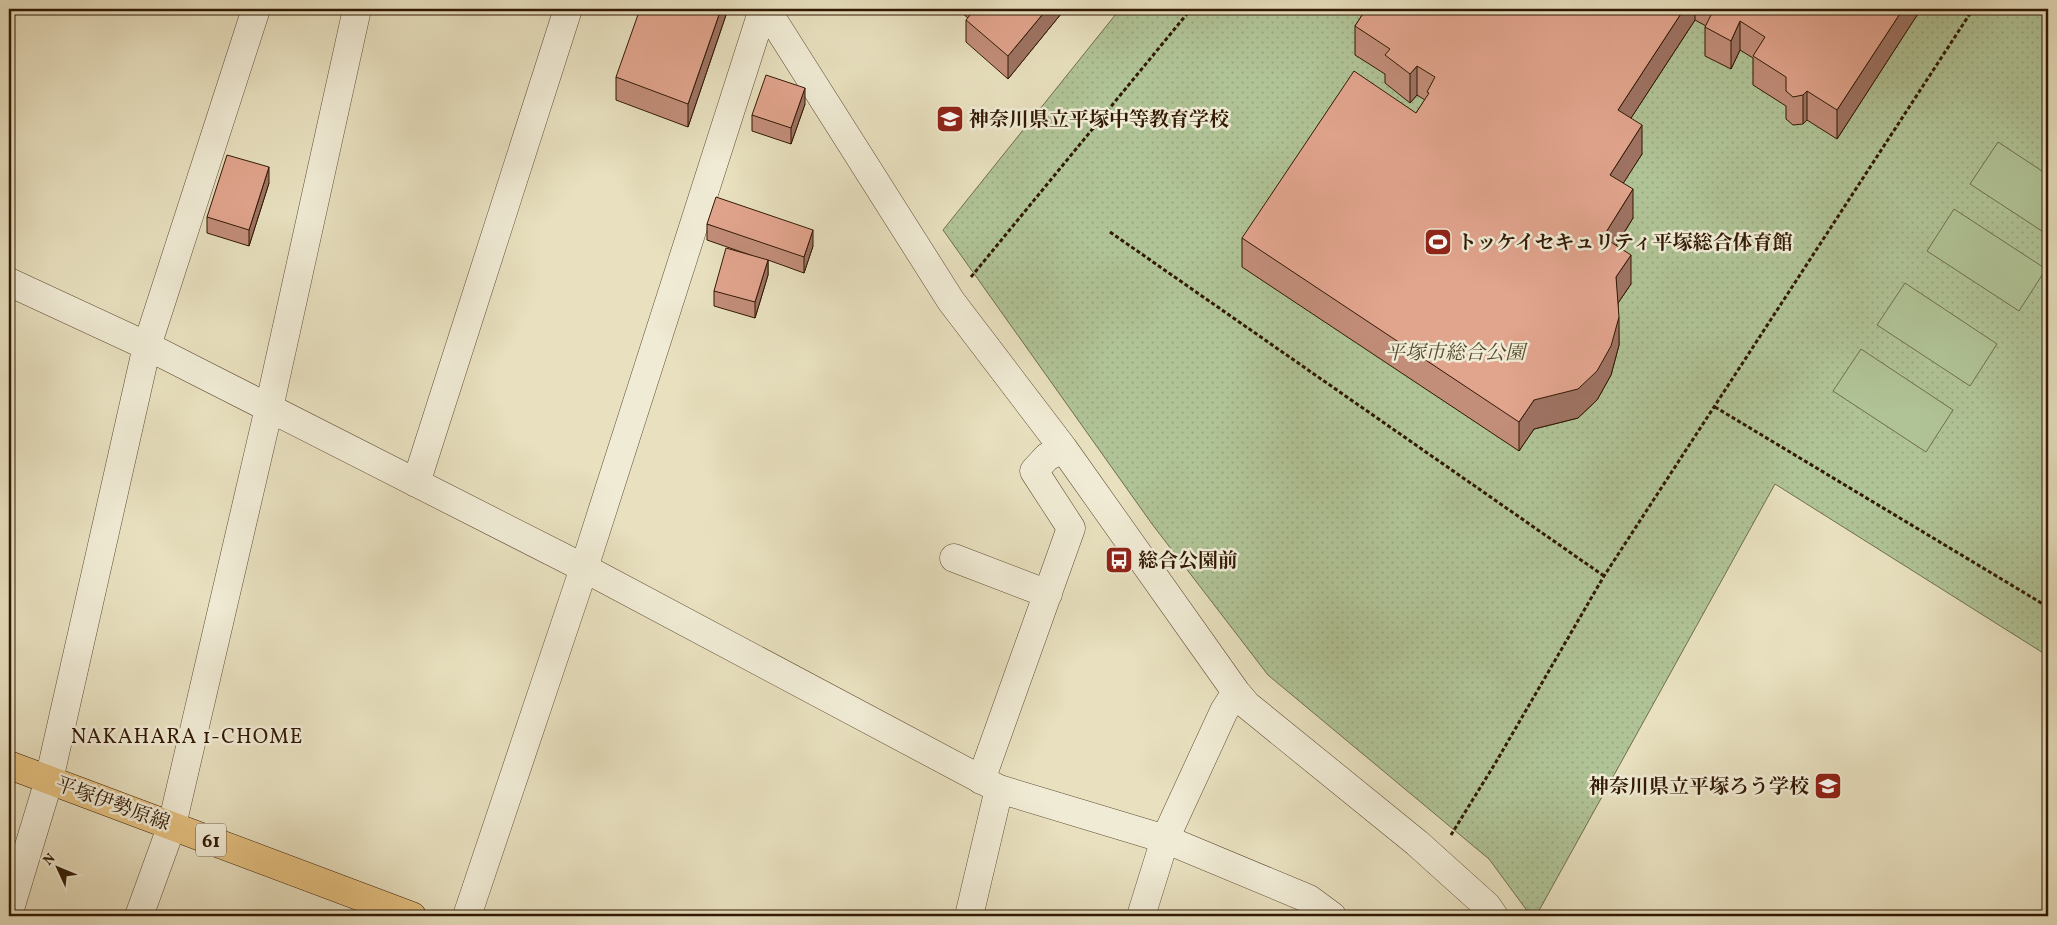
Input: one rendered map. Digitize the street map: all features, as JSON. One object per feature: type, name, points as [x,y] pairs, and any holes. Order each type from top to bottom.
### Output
[{"type":"main road","name":"平塚伊勢原線","points":[[9,765],[412,916]]},
{"type":"street","points":[[9,912],[49,780],[147,346],[256,9]]},
{"type":"street","points":[[139,916],[172,825],[269,408],[358,9]]},
{"type":"street","points":[[416,483],[568,9]]},
{"type":"street","points":[[765,9],[951,300],[1063,448],[1236,692],[1247,704],[1417,843],[1487,906],[1494,916]]},
{"type":"street","points":[[466,916],[584,568],[765,9]]},
{"type":"street","points":[[9,282],[147,346],[584,568],[990,784],[1165,839],[1309,899],[1332,916]]},
{"type":"street","points":[[969,916],[990,784],[1048,594],[1071,528],[1034,471],[1047,457],[1063,448]]},
{"type":"street","points":[[954,558],[1048,594]]},
{"type":"street","points":[[1142,916],[1165,839],[1224,711],[1236,692]]},
{"type":"path","points":[[970,278],[1191,9]]},
{"type":"path","points":[[1450,835],[1496,762],[1604,576],[1973,9]]},
{"type":"path","points":[[1110,232],[1604,576]]},
{"type":"path","points":[[1715,407],[2048,608]]},
{"type":"green space","name":"平塚市総合公園","points":[[1120,9],[2048,9],[2048,656],[1775,484],[1536,916],[1531,916],[1489,859],[1268,675],[1152,524],[943,230]]},
{"type":"green space","points":[[1998,142],[2048,175],[2048,235],[1970,184]]},
{"type":"green space","points":[[1954,209],[2046,269],[2019,311],[1927,251]]},
{"type":"green space","points":[[1905,283],[1997,344],[1970,386],[1877,325]]},
{"type":"green space","points":[[1861,349],[1953,410],[1926,452],[1833,391]]},
{"type":"building","points":[[640,9],[721,9],[688,104],[616,77]]},
{"type":"building","points":[[975,9],[1047,9],[1008,56],[966,20]]},
{"type":"building","name":"トッケイセキュリティ平塚総合体育館","points":[[1366,9],[1684,9],[1618,110],[1642,125],[1610,175],[1633,189],[1603,237],[1631,255],[1616,277],[1619,317],[1611,346],[1597,371],[1578,389],[1534,400],[1519,422],[1242,238],[1354,71],[1416,113],[1429,93],[1427,92],[1435,77],[1417,66],[1410,74],[1385,55],[1390,49],[1355,26]]},
{"type":"building","points":[[1714,9],[1903,9],[1837,110],[1807,91],[1803,95],[1793,97],[1786,91],[1786,77],[1753,56],[1765,37],[1740,21],[1731,41],[1705,27]]},
{"type":"building","points":[[766,75],[805,88],[791,128],[752,115]]},
{"type":"building","points":[[227,155],[269,167],[249,230],[207,217]]},
{"type":"building","points":[[716,197],[813,230],[804,257],[707,224]]},
{"type":"building","points":[[726,248],[768,260],[755,302],[714,291]]},
{"type":"place","name":"神奈川県立平塚中等教育学校","points":[[950,119]]},
{"type":"place","name":"トッケイセキュリティ平塚総合体育館","points":[[1438,242]]},
{"type":"place","name":"総合公園前","points":[[1119,560]]},
{"type":"place","name":"神奈川県立平塚ろう学校","points":[[1828,786]]},
{"type":"district","name":"NAKAHARA 1-CHOME","points":[[187,736]]}]
